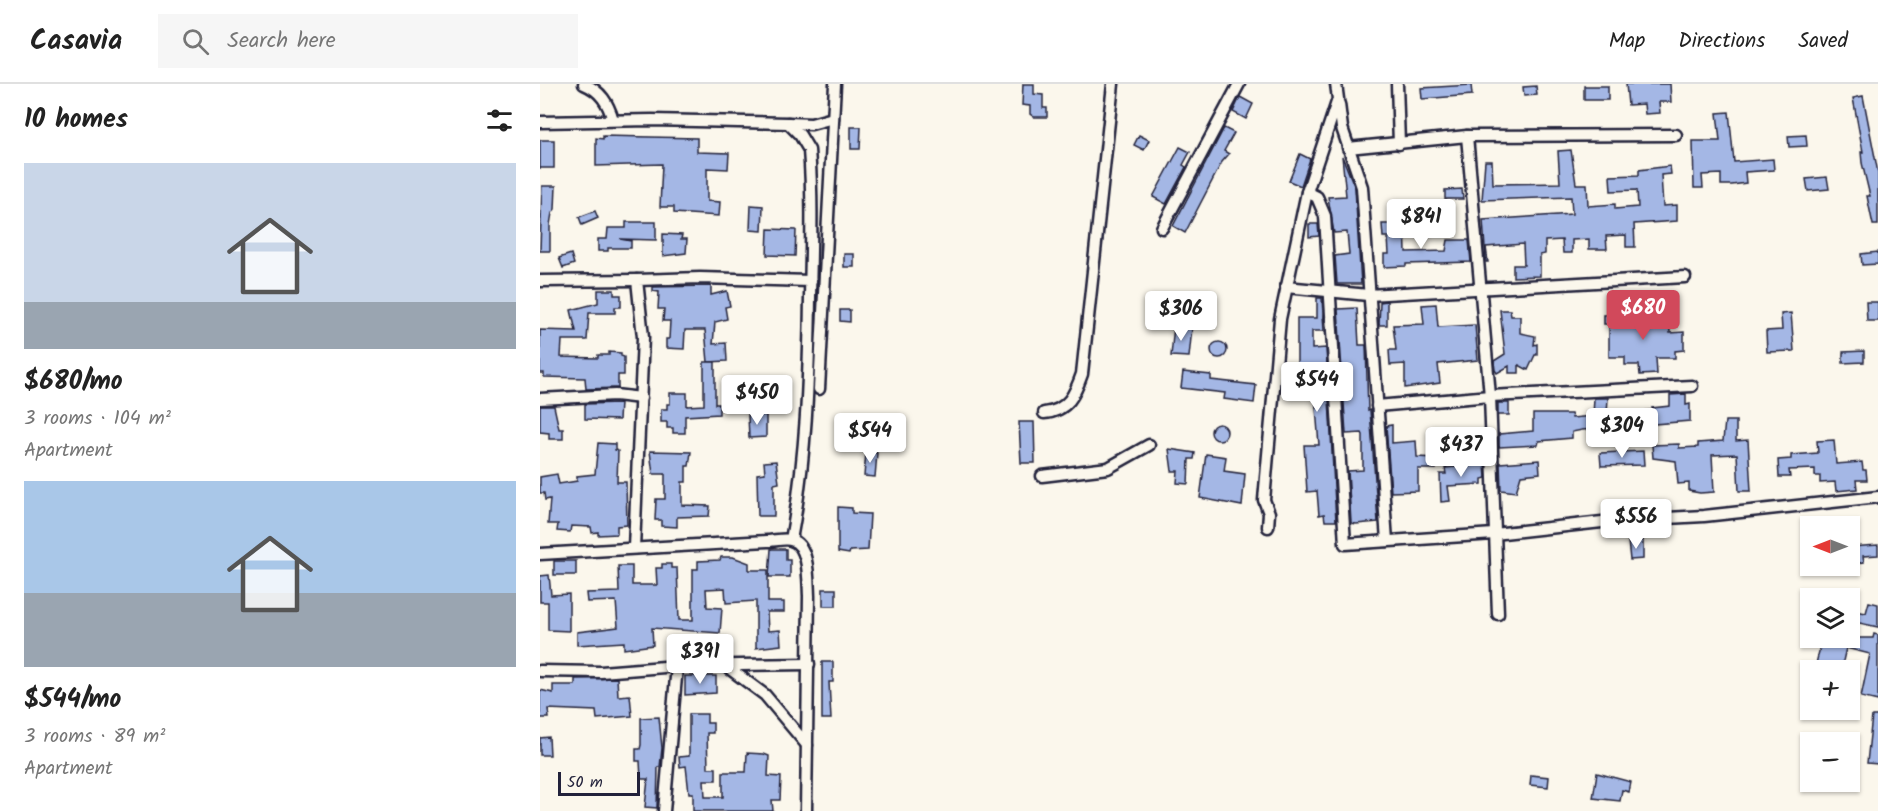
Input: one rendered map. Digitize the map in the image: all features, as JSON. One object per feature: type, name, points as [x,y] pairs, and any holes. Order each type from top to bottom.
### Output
[{"type":"street","points":[[584,84],[597,90],[609,107],[613,120]]},
{"type":"street","points":[[819,389],[835,84]]},
{"type":"street","points":[[1044,413],[1060,410],[1068,404],[1082,374],[1113,84]]},
{"type":"street","points":[[1162,228],[1239,84]]},
{"type":"street","points":[[1336,84],[1348,148],[1362,187],[1387,541]]},
{"type":"street","points":[[1397,84],[1399,144]]},
{"type":"street","points":[[1268,527],[1269,513],[1264,500],[1280,319],[1307,192],[1338,99]]},
{"type":"street","points":[[540,122],[613,120],[812,124],[833,118]]},
{"type":"street","points":[[788,123],[800,135],[809,150],[813,208],[809,388],[805,448],[791,540]]},
{"type":"street","points":[[1348,148],[1467,136],[1676,135]]},
{"type":"street","points":[[1467,136],[1490,396],[1498,614]]},
{"type":"street","points":[[813,208],[830,170]]},
{"type":"street","points":[[1307,192],[1317,197],[1325,216],[1345,544],[1494,534],[1611,521],[1704,516],[1878,497]]},
{"type":"street","points":[[1286,287],[1368,295],[1685,277]]},
{"type":"street","points":[[540,281],[700,278],[811,281]]},
{"type":"street","points":[[634,548],[635,473],[643,337],[637,280]]},
{"type":"street","points":[[1377,406],[1490,396],[1692,386]]},
{"type":"street","points":[[540,399],[615,395],[641,398]]},
{"type":"street","points":[[1042,476],[1108,468],[1149,445]]},
{"type":"street","points":[[540,554],[791,540],[799,545],[807,565],[809,664],[806,811]]},
{"type":"street","points":[[540,671],[602,672],[677,666],[809,664]]},
{"type":"street","points":[[726,665],[765,695],[807,745]]},
{"type":"street","points":[[664,811],[677,666]]},
{"type":"building","points":[[1023,84],[1034,84],[1034,94],[1043,95],[1043,108],[1047,108],[1047,117],[1034,117],[1030,114],[1030,106],[1022,105]]},
{"type":"building","points":[[1626,84],[1670,84],[1671,102],[1659,102],[1660,113],[1645,114],[1644,104],[1628,105]]},
{"type":"building","points":[[1471,85],[1472,95],[1422,99],[1421,88]]},
{"type":"building","points":[[1536,86],[1537,95],[1524,96],[1523,87]]},
{"type":"building","points":[[1584,86],[1608,86],[1608,100],[1584,100]]},
{"type":"building","points":[[1863,96],[1878,173],[1878,225],[1873,225],[1867,196],[1870,196],[1862,163],[1861,152],[1863,152],[1853,98]]},
{"type":"building","points":[[1240,97],[1253,104],[1246,119],[1233,112]]},
{"type":"building","points":[[1729,112],[1734,162],[1773,159],[1774,170],[1745,172],[1746,183],[1732,185],[1721,185],[1721,174],[1702,175],[1703,188],[1694,188],[1693,141],[1720,141],[1717,113]]},
{"type":"building","points":[[851,127],[861,127],[860,149],[851,149]]},
{"type":"building","points":[[1224,128],[1234,133],[1224,151],[1229,154],[1222,162],[1185,233],[1173,226]]},
{"type":"building","points":[[1139,135],[1149,140],[1144,150],[1134,145]]},
{"type":"building","points":[[1806,135],[1807,146],[1789,147],[1788,136]]},
{"type":"building","points":[[603,136],[697,138],[697,152],[729,153],[728,169],[707,168],[707,201],[720,202],[719,216],[674,213],[674,207],[660,207],[662,164],[596,166],[596,138],[603,139]]},
{"type":"building","points":[[540,140],[554,140],[554,168],[540,168]]},
{"type":"building","points":[[1180,147],[1190,152],[1183,165],[1186,167],[1166,204],[1153,197]]},
{"type":"building","points":[[1571,150],[1576,184],[1587,184],[1588,206],[1615,204],[1615,209],[1638,207],[1637,190],[1611,191],[1610,176],[1639,175],[1639,170],[1670,166],[1671,174],[1661,175],[1663,206],[1677,205],[1677,221],[1634,224],[1635,247],[1626,247],[1626,235],[1606,236],[1607,249],[1589,249],[1589,239],[1572,240],[1572,253],[1563,253],[1562,240],[1545,241],[1545,254],[1540,255],[1540,276],[1513,277],[1513,265],[1524,265],[1523,244],[1486,247],[1488,262],[1486,262],[1483,220],[1572,214],[1571,197],[1482,200],[1485,161],[1492,161],[1493,184],[1560,183],[1558,151]]},
{"type":"building","points":[[1300,154],[1310,159],[1301,186],[1289,181]]},
{"type":"building","points":[[1342,156],[1355,188],[1361,284],[1337,284],[1335,256],[1349,254],[1347,232],[1334,233],[1328,197],[1346,196]]},
{"type":"building","points":[[1827,177],[1829,189],[1808,191],[1806,179]]},
{"type":"building","points":[[542,186],[556,186],[555,209],[550,225],[550,251],[540,251]]},
{"type":"building","points":[[1462,189],[1463,199],[1445,199],[1445,190]]},
{"type":"building","points":[[751,205],[763,206],[762,231],[750,230]]},
{"type":"building","points":[[595,211],[598,218],[582,225],[579,217]]},
{"type":"building","points":[[626,222],[656,222],[656,240],[620,239],[631,241],[631,248],[608,248],[608,251],[598,251],[598,239],[607,239],[608,228],[626,228]]},
{"type":"building","points":[[1309,224],[1318,224],[1319,236],[1309,237]]},
{"type":"building","points":[[1382,224],[1405,224],[1406,252],[1446,251],[1448,240],[1469,240],[1471,262],[1384,267],[1384,254],[1389,254],[1388,237],[1383,237]]},
{"type":"building","points":[[768,229],[796,230],[795,256],[767,255]]},
{"type":"building","points":[[663,234],[682,235],[681,239],[687,239],[686,253],[663,256]]},
{"type":"building","points":[[1878,252],[1878,264],[1862,265],[1861,254]]},
{"type":"building","points":[[571,254],[574,264],[563,268],[559,258]]},
{"type":"building","points":[[844,254],[854,254],[854,267],[844,267]]},
{"type":"building","points":[[711,286],[711,295],[727,291],[730,306],[725,307],[727,319],[715,322],[713,344],[726,343],[727,361],[708,362],[705,330],[685,330],[684,349],[666,348],[670,321],[663,321],[664,309],[658,309],[659,292],[653,291],[653,287]]},
{"type":"building","points":[[598,290],[614,290],[614,295],[621,295],[621,307],[615,307],[615,313],[589,313],[587,340],[562,340],[561,357],[598,358],[598,355],[609,355],[609,352],[621,353],[624,357],[624,375],[618,375],[618,388],[586,389],[585,378],[544,377],[544,373],[540,373],[540,330],[576,331],[571,310],[598,303]]},
{"type":"building","points":[[1317,298],[1322,298],[1324,331],[1312,331],[1312,349],[1326,348],[1336,521],[1325,521],[1324,514],[1319,515],[1317,491],[1307,492],[1304,445],[1319,445],[1315,396],[1301,397],[1300,378],[1297,378],[1297,318],[1317,318]]},
{"type":"building","points":[[1387,301],[1387,325],[1379,325],[1380,302]]},
{"type":"building","points":[[1866,302],[1878,302],[1878,321],[1867,321]]},
{"type":"building","points":[[1436,304],[1438,327],[1475,325],[1478,360],[1438,364],[1440,383],[1405,388],[1405,364],[1390,365],[1389,350],[1396,350],[1393,325],[1424,324],[1422,305]]},
{"type":"building","points":[[1357,308],[1359,345],[1366,345],[1368,411],[1370,410],[1378,522],[1356,524],[1351,523],[1348,471],[1363,470],[1363,435],[1362,433],[1346,434],[1338,309]]},
{"type":"building","points":[[1625,309],[1633,309],[1634,329],[1655,328],[1654,313],[1669,313],[1670,333],[1684,332],[1684,350],[1675,351],[1675,358],[1656,358],[1657,374],[1640,375],[1639,365],[1625,365],[1625,357],[1609,357],[1609,324],[1604,324],[1604,315],[1625,314]]},
{"type":"building","points":[[840,310],[850,310],[850,322],[840,321]]},
{"type":"building","points":[[1500,310],[1510,310],[1511,316],[1520,316],[1520,333],[1535,336],[1534,345],[1537,344],[1537,355],[1528,370],[1519,365],[1519,373],[1509,373],[1509,366],[1497,373],[1495,370],[1494,361],[1505,354]]},
{"type":"building","points":[[1791,313],[1794,351],[1767,352],[1766,331],[1782,330],[1781,314]]},
{"type":"building","points":[[1174,326],[1192,328],[1189,357],[1171,356]]},
{"type":"building","points":[[1219,342],[1225,344],[1227,350],[1225,356],[1219,358],[1213,356],[1211,350],[1213,344]]},
{"type":"building","points":[[1864,351],[1864,362],[1843,363],[1843,352]]},
{"type":"building","points":[[704,362],[715,362],[715,404],[719,404],[719,414],[685,416],[685,433],[673,433],[673,428],[667,428],[667,422],[661,422],[661,409],[667,409],[667,404],[670,404],[670,393],[687,393],[687,406],[704,405]]},
{"type":"building","points":[[1183,372],[1211,375],[1211,380],[1256,385],[1254,403],[1224,399],[1225,393],[1181,388]]},
{"type":"building","points":[[1686,394],[1686,405],[1690,404],[1690,421],[1582,430],[1572,432],[1572,438],[1539,441],[1538,445],[1499,447],[1499,434],[1533,431],[1533,414],[1571,414],[1572,418],[1593,416],[1594,398],[1608,398],[1607,414],[1653,410],[1652,408],[1670,406],[1670,395]]},
{"type":"building","points":[[620,403],[619,420],[585,419],[585,404]]},
{"type":"building","points":[[1498,403],[1509,403],[1509,415],[1498,415]]},
{"type":"building","points":[[540,406],[554,406],[559,429],[563,429],[563,439],[549,439],[549,433],[540,432]]},
{"type":"building","points":[[748,415],[766,415],[766,437],[749,438]]},
{"type":"building","points":[[1725,421],[1736,421],[1736,441],[1748,440],[1751,491],[1739,491],[1737,454],[1712,455],[1714,492],[1700,493],[1689,491],[1689,483],[1678,484],[1676,461],[1653,458],[1652,445],[1679,444],[1679,448],[1698,447],[1698,443],[1723,441]]},
{"type":"building","points":[[1019,422],[1034,422],[1035,463],[1021,463]]},
{"type":"building","points":[[1219,424],[1227,432],[1219,440],[1211,432]]},
{"type":"building","points":[[1392,425],[1392,443],[1416,441],[1417,457],[1436,458],[1436,469],[1418,469],[1418,491],[1391,492],[1386,426]]},
{"type":"building","points":[[1484,435],[1484,448],[1445,449],[1444,436]]},
{"type":"building","points":[[1834,440],[1836,464],[1862,462],[1863,470],[1866,470],[1867,480],[1856,480],[1857,489],[1836,491],[1835,482],[1820,483],[1820,476],[1815,476],[1815,469],[1789,470],[1790,477],[1779,477],[1778,460],[1791,459],[1791,455],[1818,453],[1817,441]]},
{"type":"building","points":[[598,443],[615,444],[615,450],[618,451],[617,482],[626,482],[627,525],[617,526],[617,534],[598,535],[598,532],[592,533],[591,527],[571,526],[570,532],[557,531],[558,524],[548,524],[550,499],[545,500],[544,493],[540,493],[540,477],[557,474],[559,484],[577,481],[577,476],[595,474]]},
{"type":"building","points":[[1169,449],[1195,453],[1194,459],[1189,459],[1188,484],[1177,483],[1178,471],[1172,471]]},
{"type":"building","points":[[650,451],[691,452],[689,466],[686,466],[686,482],[682,482],[682,505],[710,506],[709,516],[677,517],[677,527],[661,526],[661,520],[655,520],[656,499],[665,499],[665,474],[653,474]]},
{"type":"building","points":[[1643,451],[1644,465],[1601,466],[1600,453]]},
{"type":"building","points":[[866,452],[877,453],[875,477],[864,476]]},
{"type":"building","points":[[1206,454],[1226,457],[1224,471],[1245,474],[1242,506],[1200,498]]},
{"type":"building","points":[[1539,460],[1540,473],[1521,475],[1516,492],[1501,490],[1500,463]]},
{"type":"building","points":[[776,461],[779,483],[774,484],[774,516],[758,516],[757,474],[765,473],[764,462]]},
{"type":"building","points":[[1485,464],[1486,478],[1482,479],[1482,484],[1448,486],[1450,501],[1441,502],[1440,474],[1446,474],[1445,468]]},
{"type":"building","points":[[838,507],[852,508],[852,513],[870,514],[868,550],[850,551],[849,554],[838,552]]},
{"type":"building","points":[[1643,540],[1643,559],[1630,560],[1628,541]]},
{"type":"building","points":[[1878,545],[1878,555],[1863,556],[1864,562],[1860,563],[1860,546]]},
{"type":"building","points":[[771,549],[786,549],[786,560],[790,560],[790,577],[769,577]]},
{"type":"building","points":[[721,557],[733,557],[749,563],[749,570],[768,570],[768,602],[784,602],[784,612],[767,612],[768,631],[780,630],[781,645],[756,648],[756,601],[726,603],[725,588],[706,589],[707,607],[722,608],[720,633],[652,628],[653,645],[624,649],[624,642],[577,645],[577,632],[618,627],[616,601],[587,602],[586,593],[619,592],[618,566],[632,566],[632,585],[657,585],[656,568],[662,568],[662,564],[671,564],[671,568],[677,568],[679,620],[693,620],[693,569],[698,569],[698,561],[720,560]]},
{"type":"building","points":[[554,561],[576,561],[576,575],[554,575]]},
{"type":"building","points":[[549,575],[551,595],[569,594],[569,631],[548,630],[548,602],[540,602],[540,576]]},
{"type":"building","points":[[823,589],[836,589],[836,606],[823,606]]},
{"type":"building","points":[[1869,602],[1878,604],[1878,627],[1860,623],[1860,612],[1866,613]]},
{"type":"building","points":[[1874,634],[1878,635],[1878,701],[1861,697],[1870,654],[1846,648],[1860,648],[1860,638],[1873,638]]},
{"type":"building","points":[[1820,648],[1846,648],[1843,660],[1817,660]]},
{"type":"building","points":[[822,662],[833,662],[833,682],[829,682],[831,719],[822,719]]},
{"type":"building","points":[[685,676],[716,676],[716,693],[685,695]]},
{"type":"building","points":[[617,678],[618,696],[630,695],[632,716],[597,719],[596,711],[548,709],[549,718],[540,718],[540,690],[553,693],[553,685],[575,685],[575,679]]},
{"type":"building","points":[[689,714],[707,714],[707,723],[713,723],[713,733],[707,733],[708,768],[716,768],[716,780],[704,780],[705,797],[723,797],[723,772],[746,772],[747,753],[764,754],[769,756],[768,776],[781,777],[780,800],[772,800],[773,811],[693,811],[693,793],[689,793],[686,766],[680,767],[679,757],[689,756]]},
{"type":"building","points":[[1872,716],[1878,716],[1878,764],[1867,763]]},
{"type":"building","points":[[659,717],[662,748],[660,767],[658,767],[657,808],[645,807],[648,779],[641,779],[640,761],[636,761],[636,749],[640,749],[641,745],[641,718]]},
{"type":"building","points":[[549,737],[550,755],[540,755],[540,738]]},
{"type":"building","points":[[1597,773],[1631,782],[1629,792],[1622,790],[1620,801],[1593,798]]},
{"type":"building","points":[[1531,775],[1549,777],[1548,787],[1530,785]]}]
